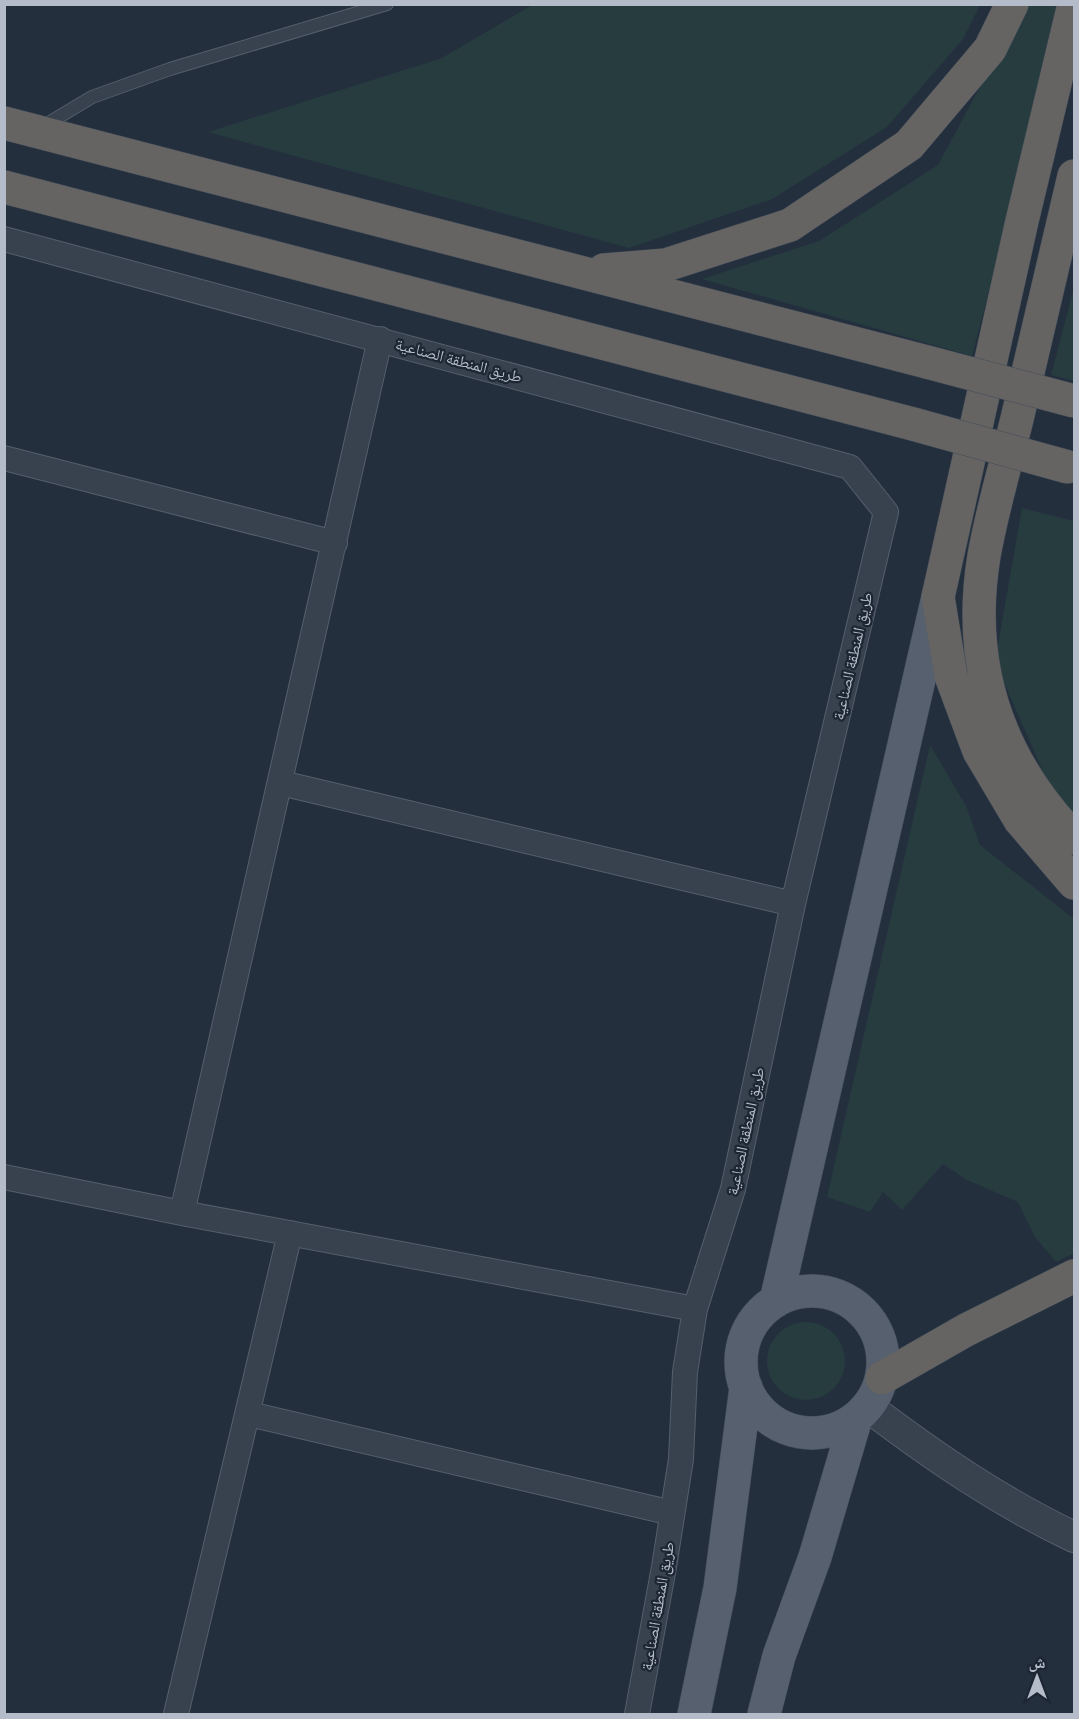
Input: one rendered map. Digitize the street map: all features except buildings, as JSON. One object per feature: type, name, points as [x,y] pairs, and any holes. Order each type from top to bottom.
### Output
[{"type":"highway","points":[[581,272],[666,265],[790,225],[909,145],[990,49],[1012,4]]},
{"type":"highway","points":[[1074,4],[1022,221],[938,597],[951,676],[979,751],[1020,820],[1074,883]]},
{"type":"highway","points":[[4,123],[1074,401]]},
{"type":"highway","points":[[1074,176],[984,557],[979,642],[991,702],[1015,759],[1032,788],[1074,838]]},
{"type":"highway","points":[[4,187],[913,424],[1071,468]]},
{"type":"highway","points":[[882,1378],[966,1329],[1074,1276]]},
{"type":"main road","points":[[776,1301],[938,597]]},
{"type":"main road","points":[[764,1714],[779,1656],[818,1547],[861,1412],[882,1378],[881,1344],[875,1329],[854,1304],[823,1292],[791,1294],[776,1301],[763,1311],[745,1338],[741,1371],[753,1402],[764,1414],[793,1430],[826,1431],[861,1412]]},
{"type":"main road","points":[[694,1714],[720,1588],[746,1387]]},
{"type":"street","name":"طريق المنطقة الصناعية","points":[[4,239],[850,467],[886,512],[793,904],[733,1189],[695,1308],[687,1351],[681,1459],[637,1714]]},
{"type":"street","points":[[182,1213],[380,339]]},
{"type":"street","points":[[4,458],[334,543]]},
{"type":"street","points":[[281,783],[793,904]]},
{"type":"street","points":[[4,1177],[182,1213],[695,1308]]},
{"type":"street","points":[[176,1714],[249,1414],[290,1233]]},
{"type":"street","points":[[861,1412],[1002,1499],[1074,1537]]},
{"type":"street","points":[[249,1414],[672,1513]]},
{"type":"lane","points":[[36,131],[92,97],[170,69],[387,4]]},
{"type":"green space","points":[[532,5],[980,5],[963,39],[887,127],[772,199],[629,248],[208,132],[442,58]]},
{"type":"green space","points":[[1024,5],[1064,5],[972,356],[702,279],[819,241],[938,165]]},
{"type":"green space","points":[[1074,288],[1074,381],[1051,375]]},
{"type":"green space","points":[[1022,508],[1074,521],[1074,815],[1055,799],[995,662]]},
{"type":"green space","points":[[930,745],[966,806],[980,845],[1074,919],[1074,1253],[1056,1262],[1035,1237],[1018,1202],[967,1180],[943,1164],[902,1210],[883,1192],[870,1212],[827,1197]]},
{"type":"green space","points":[[806,1322],[821,1325],[834,1333],[842,1346],[845,1361],[842,1376],[834,1389],[821,1397],[806,1400],[791,1397],[778,1389],[770,1376],[767,1361],[770,1346],[778,1333],[791,1325]]}]
